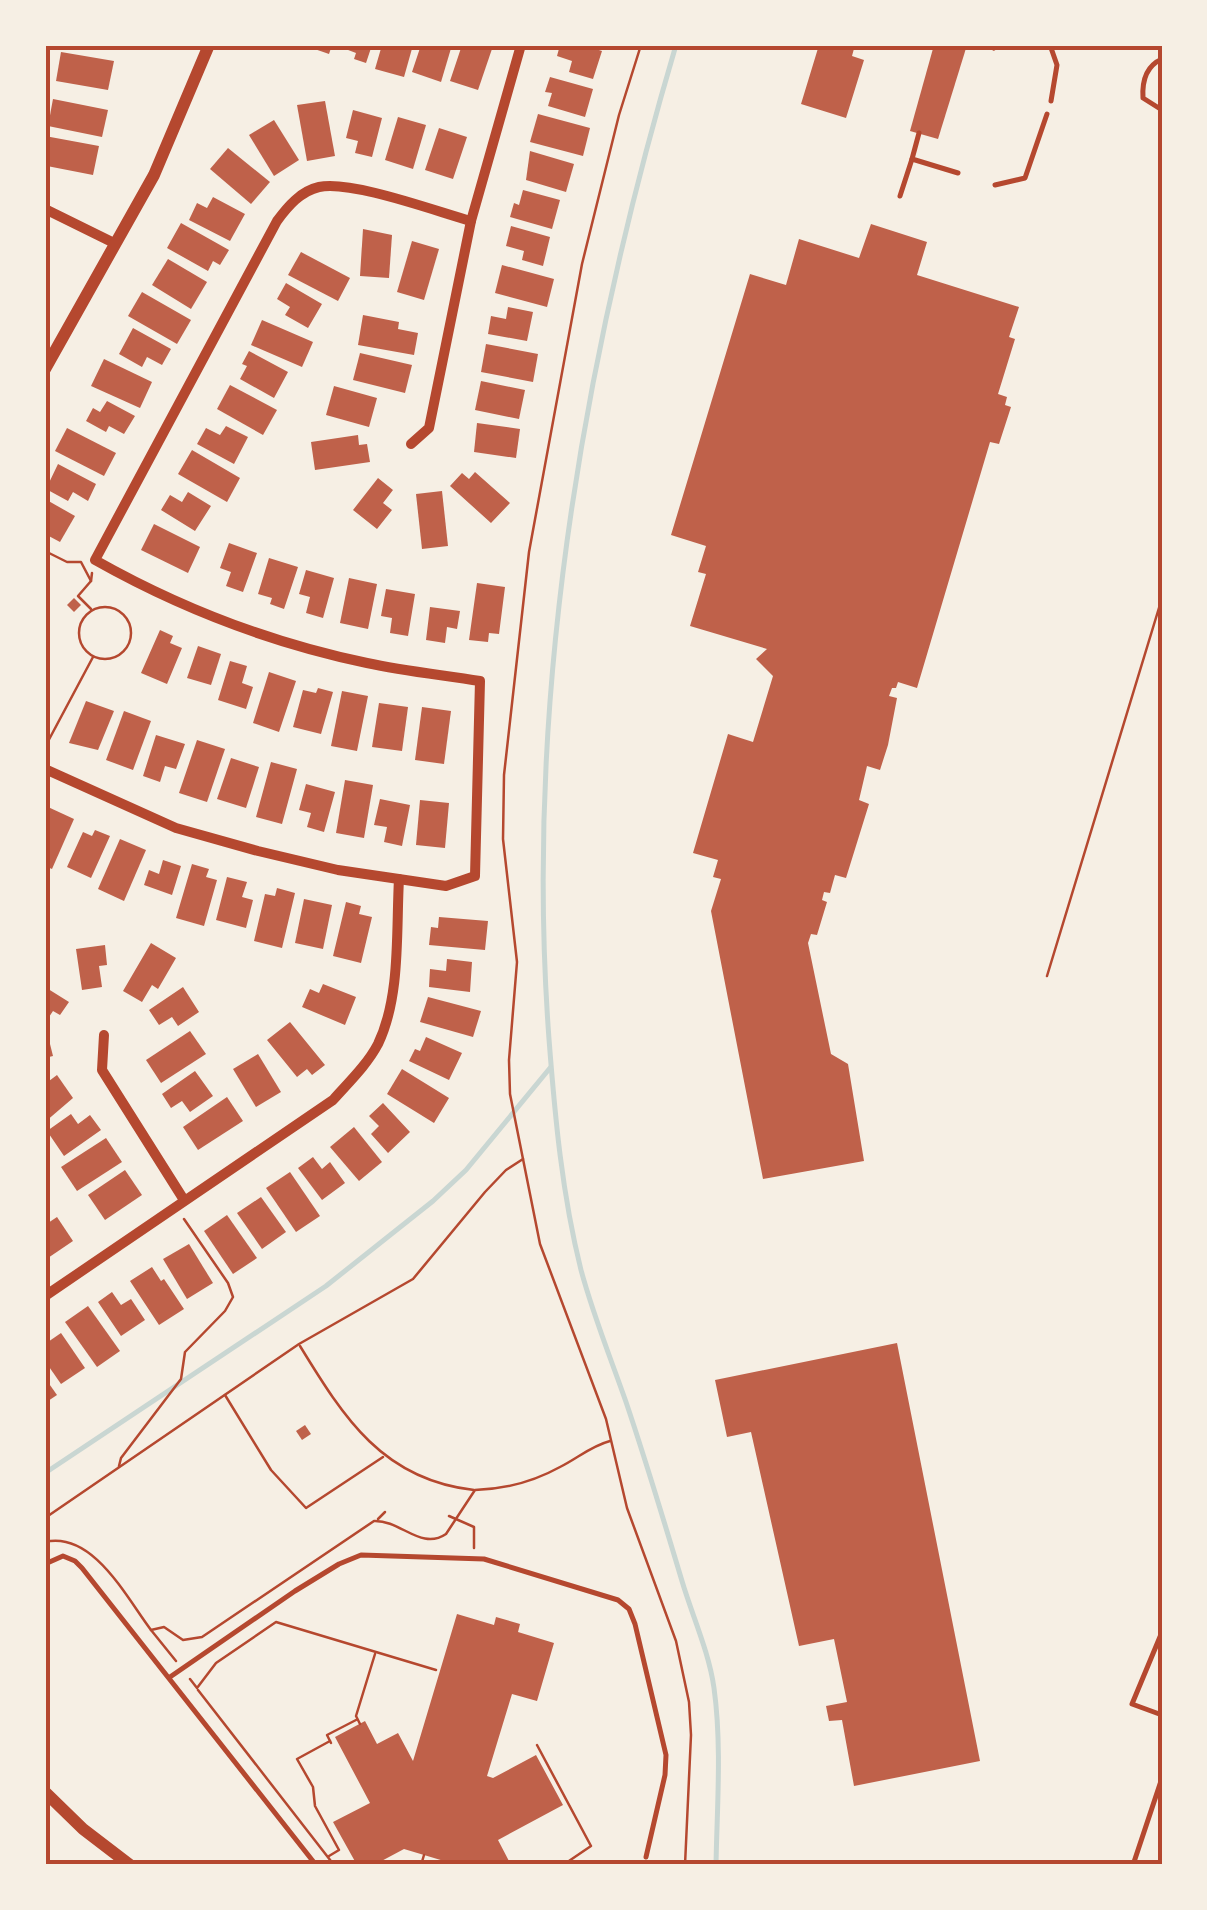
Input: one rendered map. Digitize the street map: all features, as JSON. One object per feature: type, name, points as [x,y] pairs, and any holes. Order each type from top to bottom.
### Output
[{"type":"street","points":[[45,369],[154,175],[209,45]]},
{"type":"street","points":[[411,444],[428,428],[471,221],[521,45]]},
{"type":"street","points":[[45,769],[176,828],[258,852],[446,886],[474,876],[480,681],[367,663],[248,631],[143,588],[94,560],[289,205],[308,191],[338,185],[471,221]]},
{"type":"street","points":[[45,208],[114,243]]},
{"type":"street","points":[[45,1296],[332,1100],[357,1074],[378,1043],[393,982],[399,879]]},
{"type":"street","points":[[104,1035],[102,1070],[179,1203]]},
{"type":"street","points":[[45,1792],[130,1865]]},
{"type":"lane","points":[[1050,45],[1057,65],[1051,101]]},
{"type":"lane","points":[[1162,59],[1149,67],[1142,86],[1143,98],[1162,110]]},
{"type":"lane","points":[[995,185],[1025,178],[1047,114]]},
{"type":"lane","points":[[900,196],[919,134]]},
{"type":"lane","points":[[912,160],[958,173]]},
{"type":"lane","points":[[170,1677],[361,1554],[484,1559],[618,1600],[629,1608],[666,1755],[646,1857]]},
{"type":"lane","points":[[45,1564],[63,1556],[76,1561],[316,1865]]},
{"type":"lane","points":[[1162,1632],[1132,1704],[1162,1715]]},
{"type":"lane","points":[[1133,1865],[1162,1778]]},
{"type":"path","points":[[641,45],[619,114],[582,264],[529,552],[504,775],[503,838],[517,962],[510,1094],[540,1244],[590,1372],[627,1508],[676,1640],[689,1702],[690,1816],[685,1865]]},
{"type":"path","points":[[45,551],[67,562],[81,562],[91,581]]},
{"type":"path","points":[[92,610],[78,596],[91,581],[94,560]]},
{"type":"path","points":[[1048,976],[1162,598]]},
{"type":"path","points":[[103,607],[120,611],[126,617],[132,634],[118,656],[102,660],[86,652],[78,637],[82,620],[92,610],[103,607]]},
{"type":"path","points":[[45,747],[93,657]]},
{"type":"path","points":[[45,1518],[299,1344],[412,1280],[485,1192],[516,1162],[525,1159]]},
{"type":"path","points":[[120,1467],[121,1458],[181,1379],[184,1352],[226,1311],[233,1296],[179,1203]]},
{"type":"path","points":[[299,1344],[360,1434],[384,1456],[422,1478],[475,1490],[511,1486],[540,1478],[593,1446],[610,1441]]},
{"type":"path","points":[[224,1395],[271,1470],[306,1508],[384,1456]]},
{"type":"path","points":[[334,1865],[151,1630],[164,1626],[184,1640],[202,1636],[378,1521],[390,1522],[421,1538],[432,1540],[446,1534],[475,1490]]},
{"type":"path","points":[[378,1521],[385,1512]]},
{"type":"path","points":[[449,1516],[474,1527],[470,1558]]},
{"type":"path","points":[[197,1688],[216,1663],[276,1622],[436,1670]]},
{"type":"path","points":[[328,1857],[339,1850],[315,1806],[313,1787],[297,1759],[330,1742],[327,1735],[359,1721],[376,1652]]},
{"type":"path","points":[[536,1744],[591,1846],[563,1865]]},
{"type":"path","points":[[421,1865],[424,1855]]},
{"type":"building","points":[[303,45],[332,45],[329,54]]},
{"type":"building","points":[[335,45],[372,45],[366,63],[354,59],[356,53]]},
{"type":"building","points":[[382,45],[413,45],[404,77],[375,69]]},
{"type":"building","points":[[421,45],[452,45],[441,82],[412,72]]},
{"type":"building","points":[[462,45],[493,46],[478,90],[450,81]]},
{"type":"building","points":[[560,45],[583,45],[602,51],[593,79],[569,72],[572,61],[557,56]]},
{"type":"building","points":[[819,45],[855,45],[852,56],[864,60],[846,118],[801,104]]},
{"type":"building","points":[[934,45],[967,45],[938,139],[910,131]]},
{"type":"building","points":[[61,52],[114,61],[108,90],[56,81]]},
{"type":"building","points":[[550,77],[593,89],[585,117],[548,106],[552,93],[545,92]]},
{"type":"building","points":[[53,99],[108,110],[102,137],[48,126]]},
{"type":"building","points":[[325,101],[335,156],[307,161],[297,105]]},
{"type":"building","points":[[353,110],[382,118],[372,157],[355,153],[358,141],[346,138]]},
{"type":"building","points":[[538,114],[590,128],[583,156],[530,142]]},
{"type":"building","points":[[398,117],[426,125],[413,169],[385,160]]},
{"type":"building","points":[[274,120],[299,160],[274,176],[249,135]]},
{"type":"building","points":[[439,128],[467,137],[453,179],[425,170]]},
{"type":"building","points":[[45,136],[99,146],[93,175],[47,166]]},
{"type":"building","points":[[228,148],[270,182],[251,204],[210,169]]},
{"type":"building","points":[[530,151],[574,164],[566,192],[526,180]]},
{"type":"building","points":[[523,190],[560,200],[552,229],[510,217]]},
{"type":"building","points":[[213,197],[245,214],[230,241],[189,220],[197,203],[207,208]]},
{"type":"building","points":[[181,223],[229,250],[220,265],[213,261],[208,271],[167,248]]},
{"type":"building","points":[[871,224],[927,242],[917,275],[1019,307],[1009,337],[1015,339],[998,394],[1007,397],[1005,405],[1011,407],[999,444],[990,442],[917,688],[898,682],[889,696],[897,698],[888,745],[880,770],[867,766],[859,800],[869,804],[846,878],[835,875],[830,893],[824,892],[822,900],[827,902],[817,935],[811,934],[808,943],[831,1054],[848,1064],[864,1161],[763,1179],[711,911],[721,879],[713,877],[718,860],[693,853],[728,734],[753,742],[773,676],[756,659],[767,649],[690,626],[706,574],[698,572],[706,546],[671,535],[750,274],[786,285],[799,239],[859,258]]},
{"type":"building","points":[[511,226],[550,237],[543,266],[522,260],[524,251],[506,246]]},
{"type":"building","points":[[363,229],[392,235],[389,278],[360,276]]},
{"type":"building","points":[[412,241],[439,249],[424,300],[397,292]]},
{"type":"building","points":[[301,252],[350,278],[338,301],[288,275]]},
{"type":"building","points":[[168,259],[207,282],[191,309],[152,285]]},
{"type":"building","points":[[502,265],[554,279],[547,307],[495,293]]},
{"type":"building","points":[[286,283],[322,304],[308,328],[285,315],[290,307],[277,299]]},
{"type":"building","points":[[142,292],[191,320],[177,344],[128,316]]},
{"type":"building","points":[[508,307],[533,312],[527,341],[488,334],[491,316],[506,319]]},
{"type":"building","points":[[363,315],[399,322],[398,329],[418,333],[414,355],[358,345]]},
{"type":"building","points":[[262,320],[313,342],[302,367],[251,345]]},
{"type":"building","points":[[133,328],[171,349],[162,365],[147,357],[142,367],[119,354]]},
{"type":"building","points":[[486,344],[538,354],[533,382],[481,372]]},
{"type":"building","points":[[249,351],[288,372],[274,398],[240,379]]},
{"type":"building","points":[[360,353],[412,365],[405,393],[353,380]]},
{"type":"building","points":[[104,359],[152,382],[140,408],[91,386]]},
{"type":"building","points":[[481,381],[525,390],[519,419],[475,410]]},
{"type":"building","points":[[230,385],[277,410],[263,435],[217,409]]},
{"type":"building","points":[[334,386],[377,398],[369,427],[326,415]]},
{"type":"building","points":[[107,401],[135,416],[124,434],[109,426],[106,432],[86,421],[93,408],[100,412]]},
{"type":"building","points":[[477,423],[520,429],[516,458],[474,452]]},
{"type":"building","points":[[226,426],[248,437],[234,464],[197,444],[206,428],[220,435]]},
{"type":"building","points":[[67,428],[116,453],[104,476],[55,451]]},
{"type":"building","points":[[358,435],[359,445],[367,444],[370,462],[315,470],[311,442]]},
{"type":"building","points":[[192,450],[240,478],[227,502],[178,474]]},
{"type":"building","points":[[58,464],[96,484],[88,501],[73,492],[68,501],[46,489]]},
{"type":"building","points":[[475,472],[510,503],[491,523],[450,486],[462,473],[469,479]]},
{"type":"building","points":[[378,478],[393,490],[383,503],[392,510],[377,529],[353,510]]},
{"type":"building","points":[[442,491],[448,546],[422,549],[416,494]]},
{"type":"building","points":[[188,492],[211,506],[195,531],[161,510],[170,495],[182,502]]},
{"type":"building","points":[[45,499],[75,516],[60,542],[45,534]]},
{"type":"building","points":[[154,524],[200,547],[188,573],[141,550]]},
{"type":"building","points":[[229,543],[257,553],[243,592],[226,586],[231,572],[220,568]]},
{"type":"building","points":[[269,558],[298,567],[284,609],[270,604],[272,598],[258,594]]},
{"type":"building","points":[[306,570],[334,578],[323,618],[306,613],[310,597],[299,594]]},
{"type":"building","points":[[349,578],[377,584],[368,629],[340,623]]},
{"type":"building","points":[[477,583],[505,587],[499,634],[489,633],[488,642],[469,640]]},
{"type":"building","points":[[386,589],[415,594],[408,636],[390,633],[392,618],[381,616]]},
{"type":"building","points":[[74,598],[81,605],[74,612],[67,605]]},
{"type":"building","points":[[430,607],[460,611],[457,629],[447,627],[445,643],[426,640]]},
{"type":"building","points":[[160,630],[173,636],[170,643],[182,648],[167,684],[141,673]]},
{"type":"building","points":[[198,646],[221,654],[211,685],[187,678]]},
{"type":"building","points":[[230,661],[247,666],[242,683],[253,687],[246,709],[218,700]]},
{"type":"building","points":[[269,672],[296,681],[279,732],[253,723]]},
{"type":"building","points":[[318,688],[333,692],[321,734],[293,727],[303,690],[316,693]]},
{"type":"building","points":[[342,691],[368,696],[357,751],[331,746]]},
{"type":"building","points":[[86,701],[114,711],[98,750],[69,743]]},
{"type":"building","points":[[379,703],[408,707],[402,751],[372,747]]},
{"type":"building","points":[[422,707],[451,711],[444,764],[415,760]]},
{"type":"building","points":[[124,711],[151,721],[133,770],[106,760]]},
{"type":"building","points":[[156,735],[185,744],[176,769],[165,766],[160,782],[143,776]]},
{"type":"building","points":[[197,740],[225,749],[207,802],[179,793]]},
{"type":"building","points":[[231,758],[259,767],[246,808],[217,799]]},
{"type":"building","points":[[271,762],[297,769],[282,824],[256,817]]},
{"type":"building","points":[[345,780],[373,785],[364,838],[336,833]]},
{"type":"building","points":[[306,784],[335,792],[324,832],[307,827],[311,813],[299,810]]},
{"type":"building","points":[[380,799],[410,805],[402,846],[384,842],[387,827],[374,825]]},
{"type":"building","points":[[420,800],[449,803],[445,848],[416,845]]},
{"type":"building","points":[[48,807],[74,819],[52,869],[45,866]]},
{"type":"building","points":[[95,830],[110,836],[91,878],[67,867],[83,832],[92,836]]},
{"type":"building","points":[[120,839],[146,850],[124,901],[98,889]]},
{"type":"building","points":[[163,860],[181,866],[172,895],[144,885],[149,870],[159,874]]},
{"type":"building","points":[[192,864],[209,869],[206,877],[217,880],[204,926],[176,918]]},
{"type":"building","points":[[227,877],[247,882],[242,897],[253,900],[246,928],[216,920]]},
{"type":"building","points":[[277,888],[295,893],[282,948],[254,941],[265,894],[275,896]]},
{"type":"building","points":[[304,899],[332,905],[323,949],[295,943]]},
{"type":"building","points":[[346,902],[361,906],[359,914],[372,917],[361,963],[333,956]]},
{"type":"building","points":[[439,917],[488,921],[485,950],[429,945],[431,927],[438,928]]},
{"type":"building","points":[[151,943],[176,958],[158,989],[152,985],[142,1002],[123,991]]},
{"type":"building","points":[[105,945],[107,965],[99,966],[102,987],[82,990],[76,949]]},
{"type":"building","points":[[447,959],[472,962],[470,992],[429,987],[430,969],[446,971]]},
{"type":"building","points":[[323,984],[356,997],[345,1025],[302,1007],[310,989],[319,993]]},
{"type":"building","points":[[45,987],[69,1002],[60,1015],[53,1011],[45,1023]]},
{"type":"building","points":[[183,987],[199,1012],[178,1026],[172,1017],[159,1025],[149,1010]]},
{"type":"building","points":[[428,997],[481,1011],[473,1037],[420,1022]]},
{"type":"building","points":[[290,1022],[325,1065],[312,1075],[307,1069],[297,1077],[267,1040]]},
{"type":"building","points":[[190,1031],[206,1054],[161,1083],[146,1060]]},
{"type":"building","points":[[426,1037],[462,1053],[449,1080],[409,1061],[415,1049],[420,1051]]},
{"type":"building","points":[[49,1040],[53,1056],[45,1058],[45,1041]]},
{"type":"building","points":[[258,1054],[281,1092],[256,1107],[233,1069]]},
{"type":"building","points":[[402,1069],[449,1098],[434,1123],[387,1094]]},
{"type":"building","points":[[195,1071],[213,1096],[190,1112],[182,1101],[171,1108],[162,1094]]},
{"type":"building","points":[[57,1075],[73,1098],[45,1122],[45,1084]]},
{"type":"building","points":[[227,1097],[243,1121],[198,1150],[183,1127]]},
{"type":"building","points":[[383,1103],[410,1132],[388,1153],[371,1134],[379,1126],[369,1116]]},
{"type":"building","points":[[71,1114],[78,1124],[90,1115],[101,1130],[64,1156],[47,1131]]},
{"type":"building","points":[[354,1127],[382,1162],[359,1181],[330,1147]]},
{"type":"building","points":[[106,1138],[122,1162],[77,1191],[61,1167]]},
{"type":"building","points":[[313,1157],[322,1169],[330,1162],[345,1183],[322,1200],[298,1168]]},
{"type":"building","points":[[125,1170],[142,1195],[105,1220],[88,1195]]},
{"type":"building","points":[[290,1172],[320,1216],[296,1232],[266,1188]]},
{"type":"building","points":[[261,1197],[286,1232],[262,1249],[237,1213]]},
{"type":"building","points":[[227,1215],[257,1258],[233,1274],[204,1231]]},
{"type":"building","points":[[57,1217],[73,1241],[45,1260],[45,1225]]},
{"type":"building","points":[[189,1244],[213,1283],[187,1299],[163,1259]]},
{"type":"building","points":[[152,1267],[184,1309],[159,1325],[130,1281]]},
{"type":"building","points":[[112,1292],[121,1305],[131,1299],[145,1320],[121,1336],[98,1302]]},
{"type":"building","points":[[88,1306],[120,1351],[97,1367],[65,1322]]},
{"type":"building","points":[[61,1333],[85,1368],[61,1384],[45,1361],[45,1344]]},
{"type":"building","points":[[897,1343],[980,1761],[854,1786],[842,1720],[829,1721],[826,1706],[847,1702],[834,1639],[799,1646],[751,1432],[727,1437],[715,1380]]},
{"type":"building","points":[[45,1378],[57,1395],[45,1403]]},
{"type":"building","points":[[305,1425],[311,1434],[302,1440],[296,1431]]},
{"type":"building","points":[[457,1614],[494,1625],[496,1617],[520,1624],[518,1632],[554,1643],[537,1701],[512,1694],[487,1776],[493,1778],[536,1755],[563,1805],[498,1840],[511,1865],[447,1865],[404,1849],[374,1865],[357,1865],[333,1822],[370,1803],[335,1737],[365,1721],[377,1744],[398,1733],[413,1761]]},
{"type":"waterway","points":[[676,45],[642,166],[587,412],[553,662],[543,913],[554,1097],[574,1241],[712,1674],[718,1754],[716,1865]]},
{"type":"waterway","points":[[45,1473],[326,1286],[433,1201],[466,1170],[550,1068]]}]
